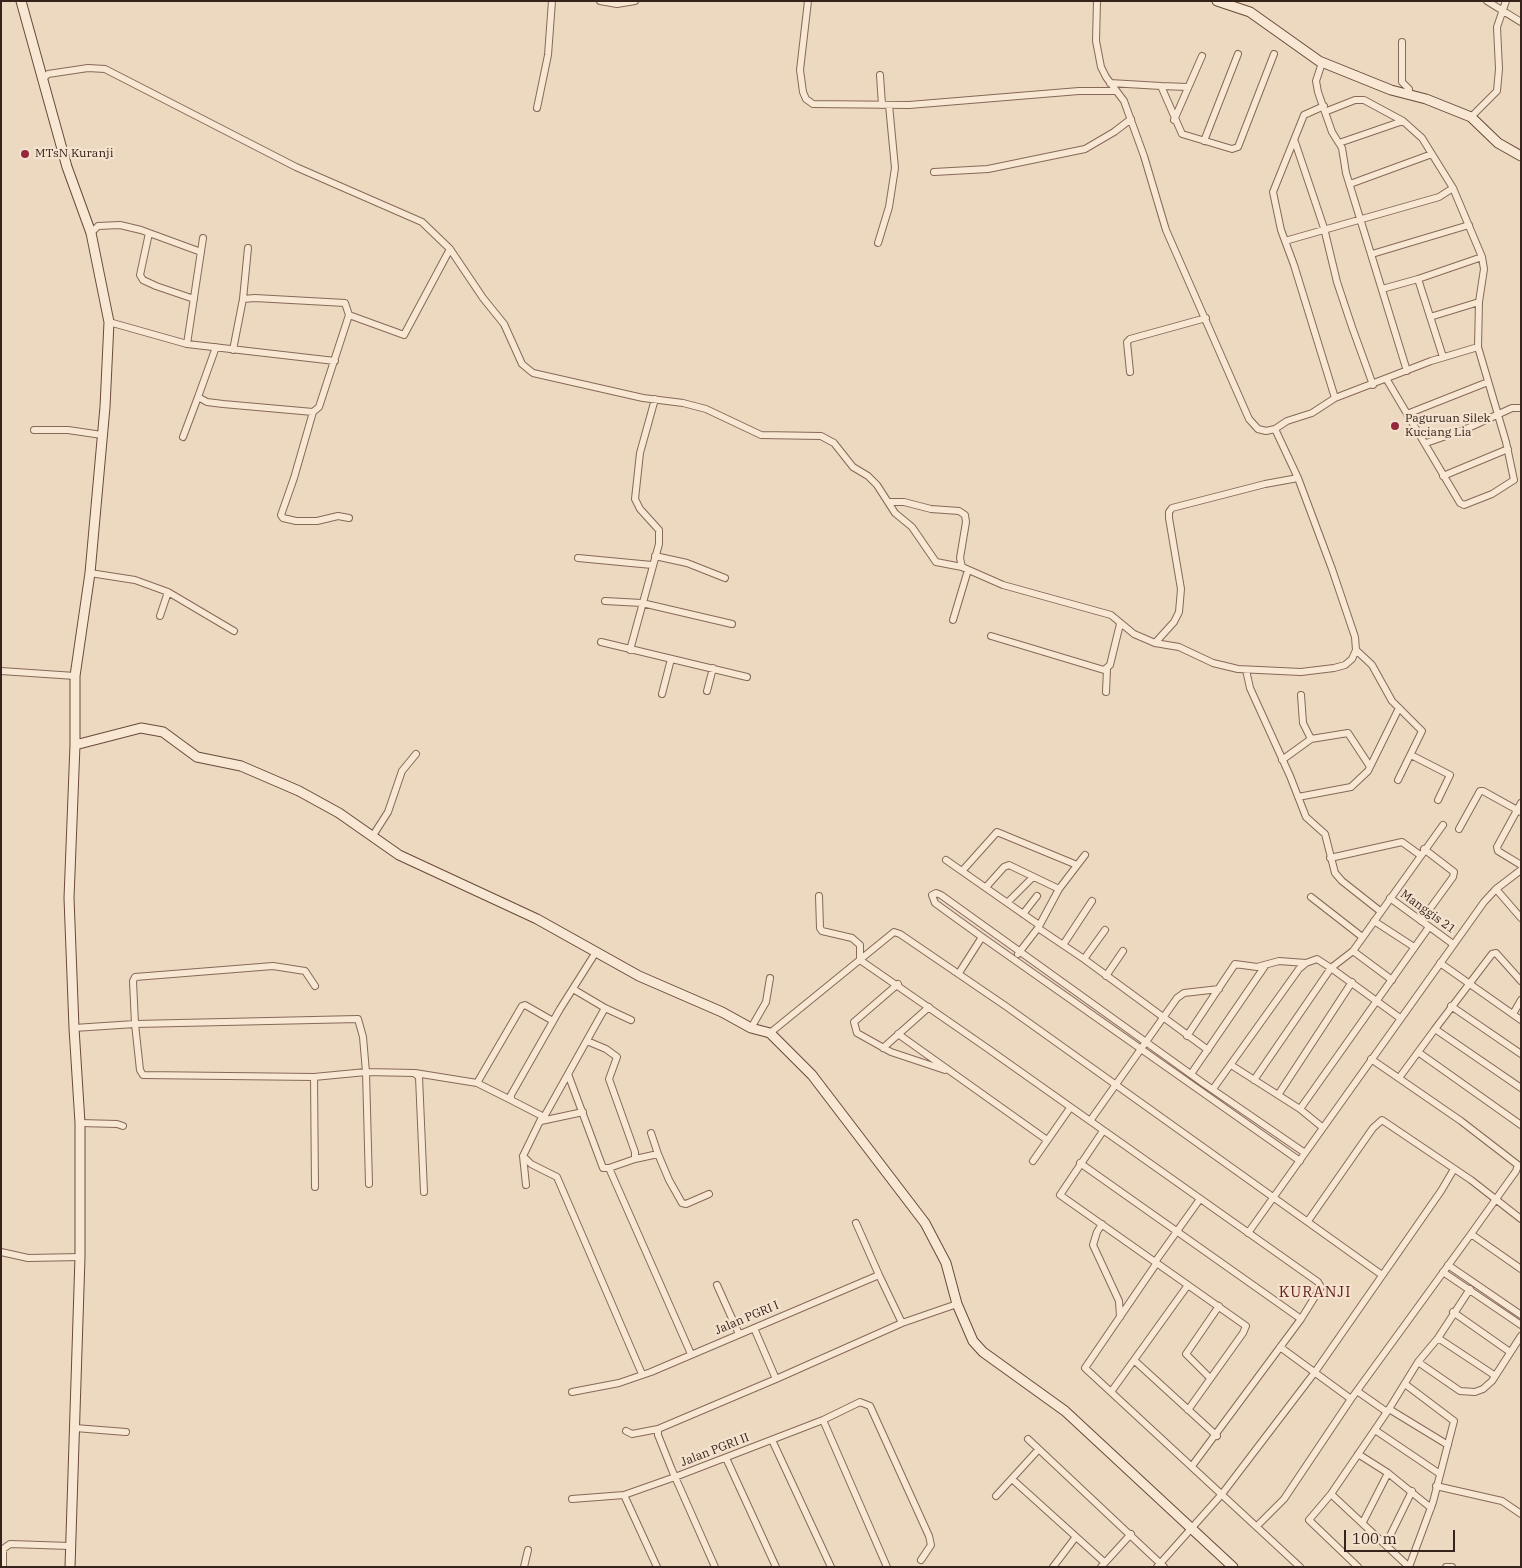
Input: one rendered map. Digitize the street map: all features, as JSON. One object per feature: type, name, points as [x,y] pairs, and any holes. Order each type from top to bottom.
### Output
[{"type":"street","points":[[21,1],[67,167],[91,233],[109,322],[102,435],[90,573],[75,676],[75,745],[69,898],[80,1123],[80,1257],[76,1428],[70,1567]]},
{"type":"street","points":[[537,108],[548,55],[552,1]]},
{"type":"street","points":[[600,1],[617,4],[634,1]]},
{"type":"street","points":[[808,1],[800,62],[803,92],[806,99],[812,104],[885,105],[1079,91],[1116,91]]},
{"type":"street","points":[[1097,1],[1098,54],[1101,67],[1110,83],[1124,101],[1166,230],[1206,318],[1236,394],[1249,419],[1258,428],[1266,431],[1275,429],[1287,421],[1312,413],[1335,398],[1478,347]]},
{"type":"street","points":[[1217,1],[1250,12],[1319,60],[1391,90],[1471,117],[1498,143],[1521,156]]},
{"type":"street","points":[[1487,1],[1521,22]]},
{"type":"street","points":[[1471,117],[1497,91],[1499,69],[1497,27],[1506,1]]},
{"type":"street","points":[[1402,42],[1402,82],[1409,89],[1409,95]]},
{"type":"street","points":[[1204,141],[1238,54]]},
{"type":"street","points":[[1161,86],[1174,120],[1182,134],[1230,149],[1238,147],[1274,54]]},
{"type":"street","points":[[1174,120],[1202,56]]},
{"type":"street","points":[[1319,60],[1321,66],[1316,82],[1332,132],[1339,143],[1360,219],[1407,371]]},
{"type":"street","points":[[43,78],[48,74],[88,68],[105,69],[296,167],[422,222],[450,248],[478,292],[504,324],[522,364],[533,373],[642,398],[683,403],[706,409],[761,435],[812,434],[822,436],[834,443],[853,467],[868,476],[895,512],[912,527],[936,562],[965,569],[1003,586],[1111,615],[1134,634],[1155,643],[1178,647],[1224,667],[1246,670],[1301,672],[1334,668],[1345,665],[1352,659],[1356,650],[1355,637],[1298,478],[1275,429]]},
{"type":"street","points":[[878,243],[889,208],[895,168],[880,75]]},
{"type":"street","points":[[1110,83],[1188,88]]},
{"type":"street","points":[[1335,398],[1285,241],[1274,203],[1273,192],[1304,115],[1355,100],[1364,100],[1403,121],[1422,138],[1454,188],[1482,257],[1484,269],[1479,302],[1478,347],[1508,449],[1514,480],[1492,494],[1464,504],[1457,500],[1426,443],[1406,414],[1387,380]]},
{"type":"street","points":[[934,172],[988,168],[1086,148],[1114,132],[1131,119]]},
{"type":"street","points":[[1339,143],[1403,121]]},
{"type":"street","points":[[1294,141],[1324,228],[1337,282],[1373,385]]},
{"type":"street","points":[[1350,184],[1432,154]]},
{"type":"street","points":[[1285,241],[1324,228],[1439,197],[1454,188]]},
{"type":"street","points":[[91,233],[98,226],[108,224],[120,225],[201,252]]},
{"type":"street","points":[[1372,254],[1469,224]]},
{"type":"street","points":[[148,234],[140,275],[143,280],[194,299]]},
{"type":"street","points":[[187,344],[203,238]]},
{"type":"street","points":[[232,350],[243,299],[248,248]]},
{"type":"street","points":[[350,315],[404,335],[450,248]]},
{"type":"street","points":[[1382,289],[1482,257]]},
{"type":"street","points":[[1418,279],[1443,358]]},
{"type":"street","points":[[243,299],[345,303],[348,305],[350,315],[319,407],[313,412],[281,515],[283,518],[296,521],[316,521],[338,516],[349,518]]},
{"type":"street","points":[[1430,317],[1479,302]]},
{"type":"street","points":[[1130,372],[1127,342],[1130,338],[1206,318]]},
{"type":"street","points":[[109,322],[187,344],[335,361]]},
{"type":"street","points":[[183,437],[216,347]]},
{"type":"street","points":[[1406,414],[1488,382]]},
{"type":"street","points":[[198,397],[207,402],[313,412]]},
{"type":"street","points":[[630,650],[659,544],[659,530],[640,509],[636,499],[640,453],[655,399]]},
{"type":"street","points":[[1426,443],[1512,408],[1521,408]]},
{"type":"street","points":[[34,430],[68,430],[102,435]]},
{"type":"street","points":[[1443,476],[1508,449]]},
{"type":"street","points":[[1155,643],[1174,622],[1179,612],[1181,588],[1168,512],[1172,508],[1265,484],[1298,478]]},
{"type":"street","points":[[889,502],[904,502],[931,509],[959,512],[965,515],[966,522],[960,558],[965,569],[953,620]]},
{"type":"street","points":[[655,556],[687,563],[725,578]]},
{"type":"street","points":[[578,558],[652,565]]},
{"type":"street","points":[[90,573],[135,580],[168,592],[234,630]]},
{"type":"street","points":[[160,616],[168,592]]},
{"type":"street","points":[[605,601],[642,604],[732,624]]},
{"type":"street","points":[[1106,692],[1108,668],[1120,624]]},
{"type":"street","points":[[991,636],[1093,667],[1108,668]]},
{"type":"street","points":[[601,642],[747,677]]},
{"type":"street","points":[[1356,650],[1372,665],[1392,701],[1422,731],[1398,780]]},
{"type":"street","points":[[662,694],[671,659]]},
{"type":"street","points":[[707,691],[713,668]]},
{"type":"street","points":[[1246,670],[1250,688],[1306,817],[1325,834],[1335,873],[1342,881],[1380,911]]},
{"type":"street","points":[[1,671],[75,676]]},
{"type":"street","points":[[1301,695],[1303,723],[1310,739]]},
{"type":"street","points":[[1298,797],[1351,787],[1368,771],[1400,708]]},
{"type":"street","points":[[75,745],[141,728],[163,732],[197,757],[241,766],[299,790],[339,812],[372,837],[399,854],[521,911],[639,976],[722,1012],[752,1028],[770,1033],[812,1076],[925,1223],[946,1263],[957,1304],[972,1341],[983,1352],[1056,1403],[1233,1567]]},
{"type":"street","points":[[1282,760],[1310,739],[1348,733],[1369,766]]},
{"type":"street","points":[[372,837],[388,812],[402,771],[416,754]]},
{"type":"street","points":[[1410,755],[1450,775],[1450,780],[1438,800]]},
{"type":"street","points":[[1458,829],[1480,791],[1519,811]]},
{"type":"street","points":[[1521,803],[1519,811],[1497,848],[1498,851],[1521,865]]},
{"type":"street","points":[[1254,1080],[1331,968],[1352,951],[1443,825]]},
{"type":"street","points":[[964,870],[997,832],[1077,865]]},
{"type":"street","points":[[1330,858],[1402,842],[1454,872],[1453,877],[1421,921]]},
{"type":"street","points":[[1014,960],[1038,926],[1059,889],[1085,856]]},
{"type":"street","points":[[946,860],[987,886],[1063,945],[1084,958],[1208,1050]]},
{"type":"street","points":[[987,886],[1006,865],[1059,889]]},
{"type":"street","points":[[1248,1233],[1484,902],[1521,870]]},
{"type":"street","points":[[1008,902],[1033,877]]},
{"type":"street","points":[[1496,890],[1521,918]]},
{"type":"street","points":[[1300,1160],[982,937],[935,903],[932,895],[936,893],[941,895],[1145,1042],[1305,1153]]},
{"type":"street","points":[[819,896],[820,928],[822,931],[852,938],[860,945],[860,960]]},
{"type":"street","points":[[1023,914],[1038,896]]},
{"type":"street","points":[[1310,896],[1361,936]]},
{"type":"street","name":"Manggis 21","points":[[1390,898],[1453,944]]},
{"type":"street","points":[[1063,945],[1092,901]]},
{"type":"street","points":[[1374,921],[1414,947]]},
{"type":"street","points":[[1300,1109],[1429,927]]},
{"type":"street","points":[[1084,958],[1105,930]]},
{"type":"street","points":[[770,1033],[894,932],[909,938],[1274,1196],[1382,1275]]},
{"type":"street","points":[[958,973],[982,937]]},
{"type":"street","points":[[1106,976],[1123,951]]},
{"type":"street","points":[[1352,951],[1392,980]]},
{"type":"street","points":[[511,1100],[554,1021],[596,952]]},
{"type":"street","points":[[1400,1078],[1468,983],[1492,954],[1496,953],[1521,981]]},
{"type":"street","points":[[860,960],[898,984],[1070,1108],[1318,1282],[1321,1287],[1301,1319],[1217,1436],[1192,1466]]},
{"type":"street","points":[[1187,1036],[1235,964],[1265,966],[1279,961],[1306,963],[1317,960],[1352,982],[1400,1018]]},
{"type":"street","points":[[1213,1089],[1299,969],[1306,963]]},
{"type":"street","points":[[1440,963],[1521,1020]]},
{"type":"street","points":[[314,986],[305,971],[273,966],[135,977],[133,981],[135,1024],[139,1065],[143,1075],[314,1077],[366,1072],[414,1072],[477,1083],[511,1100],[541,1119],[583,1112]]},
{"type":"street","points":[[1191,1074],[1265,966]]},
{"type":"street","points":[[752,1028],[766,1002],[770,978]]},
{"type":"street","points":[[1278,1095],[1352,982]]},
{"type":"street","points":[[898,984],[854,1022],[857,1032],[883,1048],[951,1072]]},
{"type":"street","points":[[573,989],[605,1008],[631,1020]]},
{"type":"street","points":[[1090,1121],[1177,998],[1184,993],[1219,989]]},
{"type":"street","points":[[1513,1014],[1521,1000]]},
{"type":"street","points":[[477,1083],[522,1006],[525,1005],[554,1021]]},
{"type":"street","points":[[1451,1006],[1521,1054]]},
{"type":"street","points":[[883,1048],[929,1007]]},
{"type":"street","points":[[526,1185],[523,1156],[541,1119],[605,1008]]},
{"type":"street","points":[[74,1028],[135,1024],[358,1018],[361,1024],[366,1072],[369,1184]]},
{"type":"street","points":[[1435,1029],[1521,1088]]},
{"type":"street","points":[[898,1034],[1047,1140]]},
{"type":"street","points":[[587,1041],[614,1053],[617,1057],[609,1079],[635,1152],[635,1159]]},
{"type":"street","points":[[1418,1052],[1521,1125]]},
{"type":"street","points":[[1257,1526],[1284,1499],[1351,1399],[1516,1171],[1516,1162],[1400,1078],[1371,1060]]},
{"type":"street","points":[[1231,1065],[1300,1109],[1322,1127]]},
{"type":"street","points":[[414,1072],[419,1077],[424,1192]]},
{"type":"street","points":[[568,1074],[603,1168],[658,1154]]},
{"type":"street","points":[[314,1077],[315,1187]]},
{"type":"street","points":[[1034,1161],[1070,1108]]},
{"type":"street","points":[[1308,1221],[1378,1120],[1385,1121],[1521,1218]]},
{"type":"street","points":[[80,1123],[116,1124],[123,1126]]},
{"type":"street","points":[[1103,1131],[1060,1195],[1219,1306],[1244,1325],[1246,1329],[1188,1410]]},
{"type":"street","points":[[651,1133],[668,1180],[682,1203],[686,1204],[709,1194]]},
{"type":"street","points":[[523,1156],[531,1164],[557,1177],[642,1374]]},
{"type":"street","points":[[1080,1164],[1301,1319]]},
{"type":"street","points":[[609,1168],[691,1354]]},
{"type":"street","points":[[1028,1439],[1131,1534],[1161,1566],[1222,1494],[1315,1372],[1441,1191],[1454,1169]]},
{"type":"street","points":[[1200,1199],[1085,1367],[1300,1567]]},
{"type":"street","points":[[856,1223],[902,1323]]},
{"type":"street","points":[[1102,1224],[1096,1232],[1093,1245],[1119,1300],[1120,1318]]},
{"type":"street","points":[[1471,1234],[1521,1269]]},
{"type":"street","points":[[1,1252],[28,1258],[80,1257]]},
{"type":"street","points":[[1448,1265],[1521,1315]]},
{"type":"street","points":[[1442,1272],[1521,1325]]},
{"type":"street","name":"Jalan PGRI I","points":[[572,1392],[619,1383],[879,1275]]},
{"type":"street","points":[[717,1285],[739,1334]]},
{"type":"street","points":[[1111,1392],[1188,1285]]},
{"type":"street","points":[[1358,1567],[1309,1520],[1331,1494],[1388,1411],[1418,1362],[1438,1338],[1470,1289]]},
{"type":"street","points":[[626,1431],[632,1434],[658,1429],[902,1323],[957,1304]]},
{"type":"street","points":[[1210,1378],[1186,1354],[1219,1306]]},
{"type":"street","points":[[1454,1312],[1510,1352]]},
{"type":"street","points":[[754,1328],[776,1379]]},
{"type":"street","points":[[1418,1362],[1460,1392],[1465,1393],[1483,1389],[1521,1336]]},
{"type":"street","points":[[1438,1338],[1494,1375]]},
{"type":"street","points":[[1280,1347],[1351,1399]]},
{"type":"street","points":[[1135,1361],[1217,1436]]},
{"type":"street","points":[[1331,1494],[1409,1567],[1431,1508],[1454,1421],[1404,1384]]},
{"type":"street","points":[[1357,1391],[1448,1446]]},
{"type":"street","name":"Jalan PGRI II","points":[[572,1499],[624,1494],[675,1477],[823,1420],[860,1402],[870,1406],[929,1536],[930,1545],[921,1560]]},
{"type":"street","points":[[823,1420],[887,1567]]},
{"type":"street","points":[[76,1428],[126,1432]]},
{"type":"street","points":[[658,1429],[658,1435],[675,1477],[715,1567]]},
{"type":"street","points":[[1375,1430],[1440,1474]]},
{"type":"street","points":[[772,1440],[831,1567]]},
{"type":"street","points":[[996,1496],[1038,1450]]},
{"type":"street","points":[[1358,1454],[1388,1473],[1431,1508]]},
{"type":"street","points":[[726,1458],[776,1567]]},
{"type":"street","points":[[1363,1522],[1388,1473]]},
{"type":"street","points":[[1012,1480],[1103,1564],[1131,1534]]},
{"type":"street","points":[[1436,1486],[1502,1501],[1521,1514]]},
{"type":"street","points":[[1386,1544],[1412,1491]]},
{"type":"street","points":[[624,1494],[656,1567]]},
{"type":"street","points":[[1053,1567],[1075,1538]]},
{"type":"street","points":[[3,1567],[3,1549],[10,1544],[70,1546]]},
{"type":"street","points":[[524,1567],[528,1550]]},
{"type":"street","points":[[1446,1567],[1452,1567]]},
{"type":"place","name":"MTsN Kuranji","points":[[25,154]]},
{"type":"place","name":"Paguruan Silek Kuciang Lia","points":[[1395,426]]},
{"type":"district","name":"KURANJI","points":[[1315,1293]]}]
